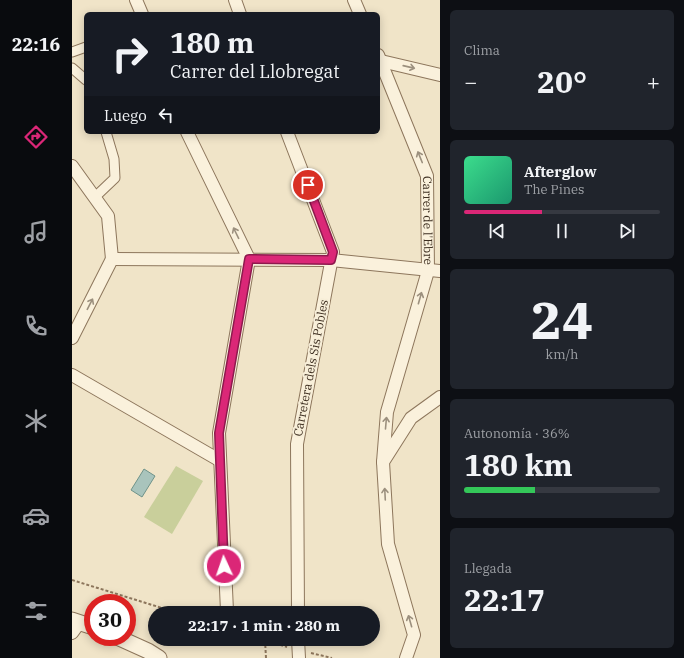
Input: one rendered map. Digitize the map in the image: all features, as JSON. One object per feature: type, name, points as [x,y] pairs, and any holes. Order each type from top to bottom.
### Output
[{"type":"street","points":[[136,0],[141,12]]},
{"type":"street","points":[[235,0],[239,12]]},
{"type":"street","points":[[354,0],[359,12]]},
{"type":"street","points":[[72,52],[84,48]]},
{"type":"street","points":[[380,59],[440,75]]},
{"type":"street","name":"Carrer de l'Ebre","points":[[380,61],[427,176],[434,271],[387,412],[383,462],[388,544],[414,635],[406,658]]},
{"type":"street","points":[[72,68],[84,78]]},
{"type":"street","points":[[94,197],[115,178],[114,159],[107,134]]},
{"type":"street","points":[[188,134],[249,259],[219,433],[227,606]]},
{"type":"street","name":"Carretera dels Sis Pobles","points":[[288,134],[333,252],[297,444],[298,606]]},
{"type":"street","points":[[72,166],[108,216],[112,259],[72,338]]},
{"type":"street","points":[[112,259],[331,260],[434,271]]},
{"type":"street","points":[[72,375],[219,460]]},
{"type":"street","points":[[383,462],[411,418],[440,397]]},
{"type":"street","points":[[134,646],[155,657]]},
{"type":"street","points":[[298,646],[298,658]]},
{"type":"path","points":[[72,580],[156,606]]},
{"type":"path","points":[[265,646],[266,658]]},
{"type":"green space","points":[[176,466],[203,481],[172,534],[144,517]]},
{"type":"water","points":[[144,469],[155,476],[142,497],[131,490]]},
{"type":"route","points":[[224,566],[219,433],[249,259],[331,260],[333,252],[308,185]]}]
